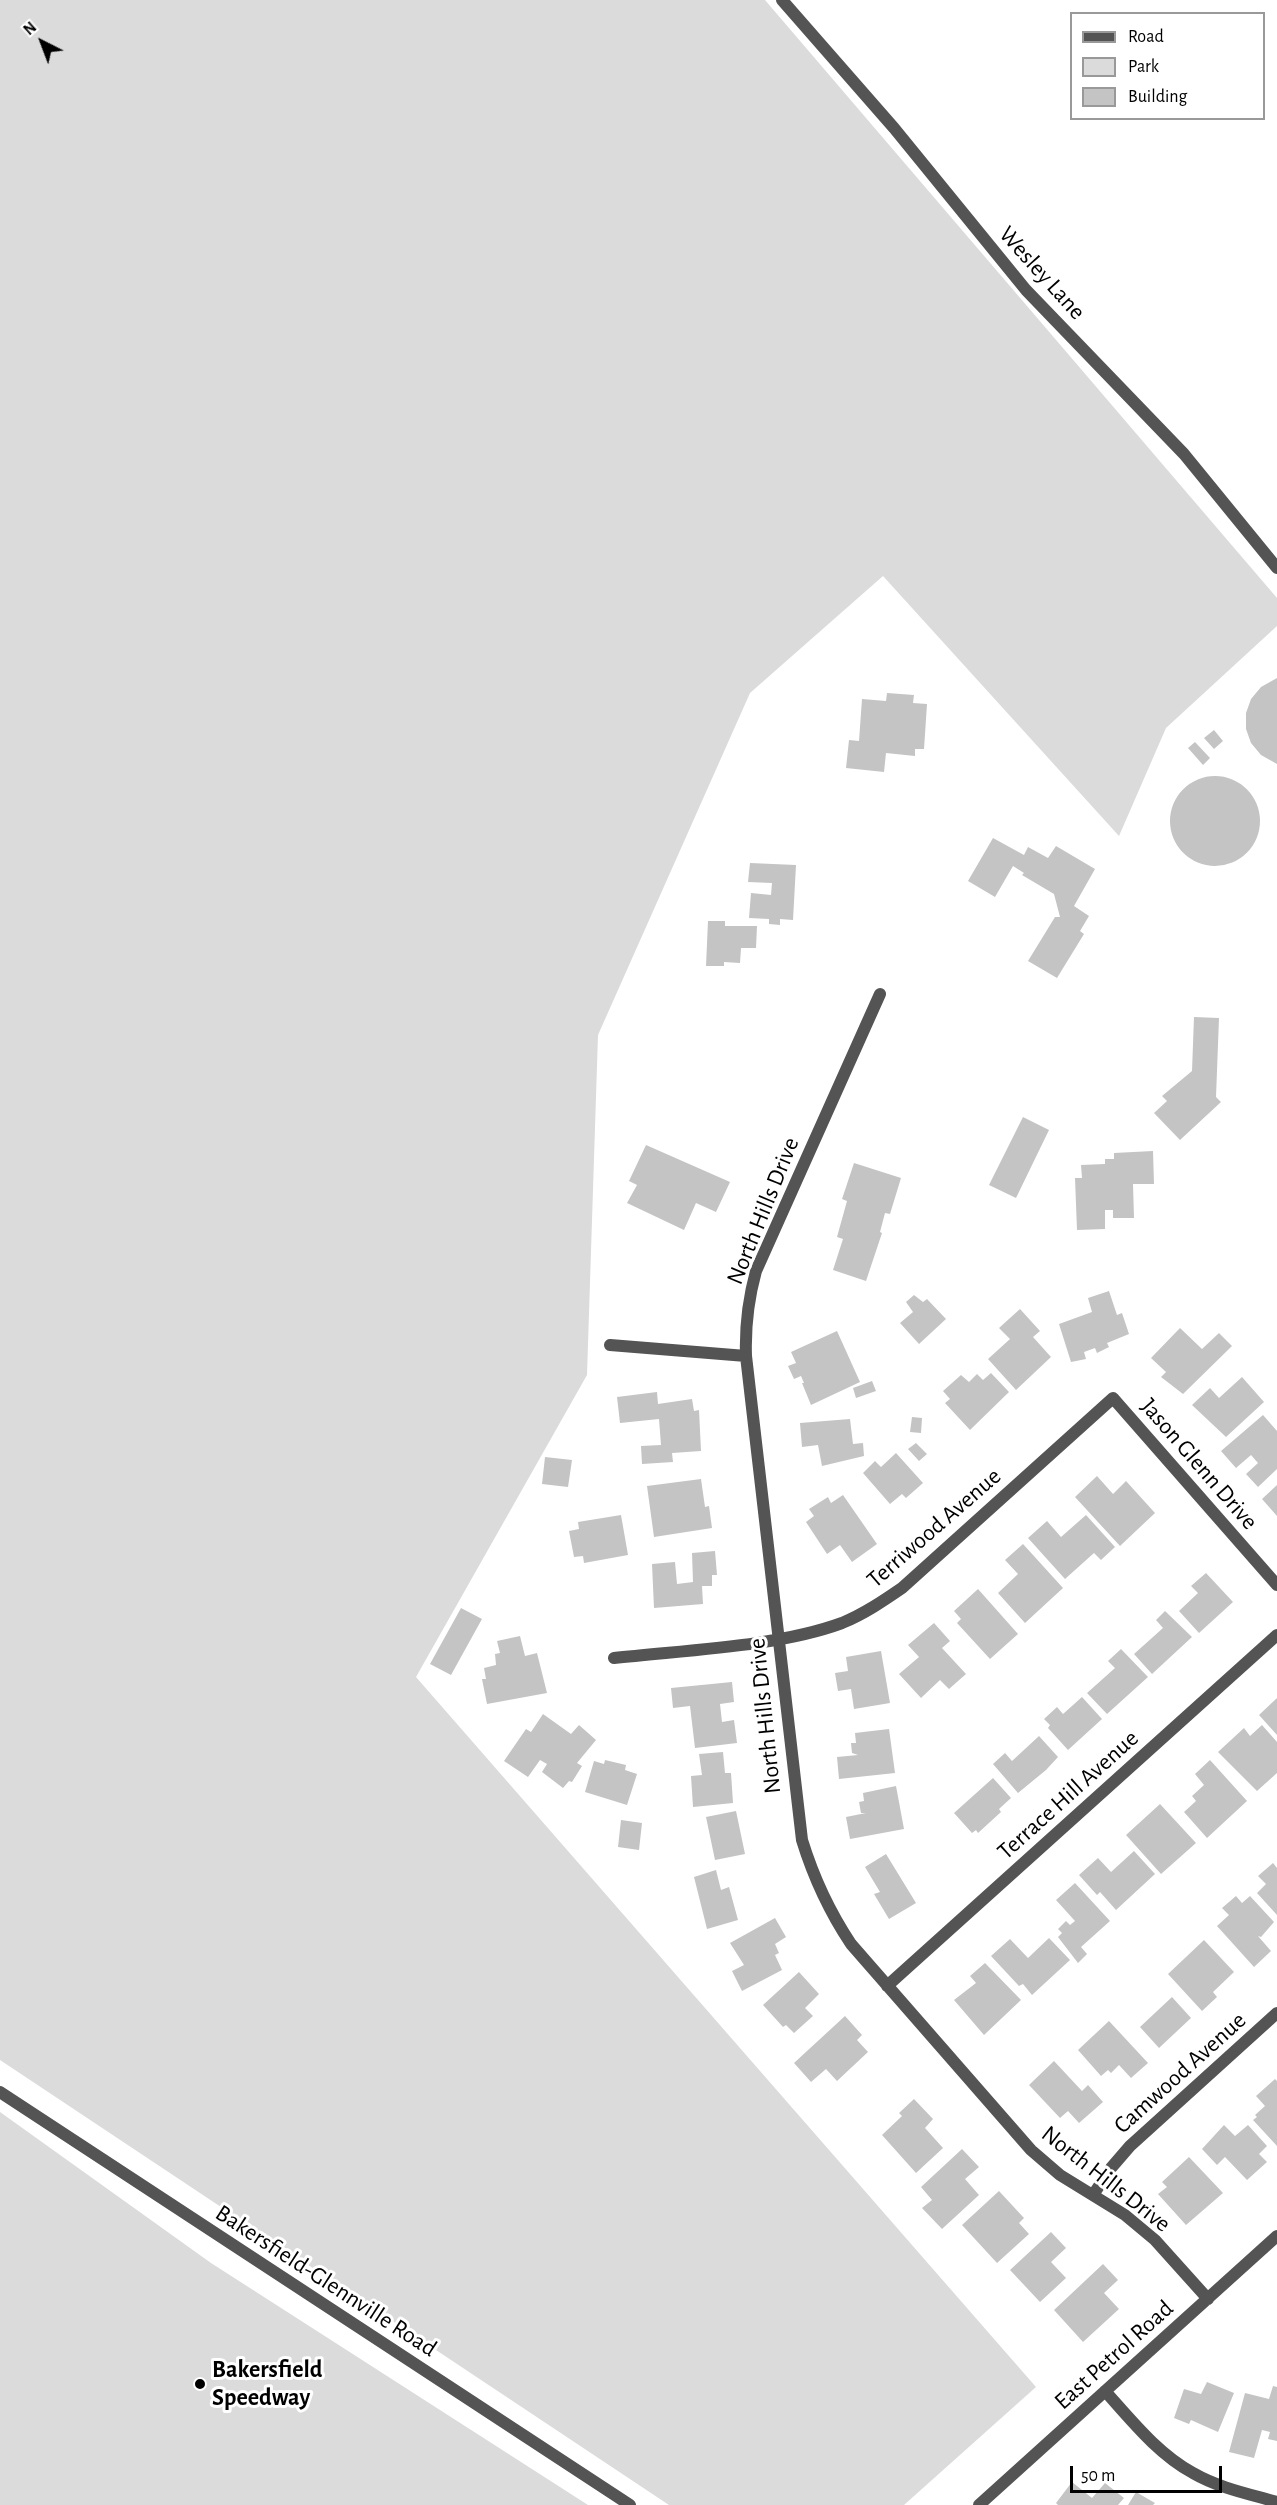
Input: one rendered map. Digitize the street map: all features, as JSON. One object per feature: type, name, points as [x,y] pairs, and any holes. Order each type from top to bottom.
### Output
[{"type":"street","name":"Wesley Lane","points":[[782,0],[894,128],[1026,290],[1185,454],[1277,568]]},
{"type":"street","name":"North Hills Drive","points":[[880,994],[756,1271],[749,1299],[746,1356],[796,1808],[802,1840],[814,1877],[830,1912],[851,1944],[1031,2150],[1060,2175],[1125,2215],[1155,2240],[1208,2299]]},
{"type":"street","points":[[610,1344],[746,1356]]},
{"type":"street","name":"Terriwood Avenue","points":[[614,1658],[811,1633],[843,1622],[874,1607],[902,1588],[1113,1398]]},
{"type":"street","name":"Jason Glenn Drive","points":[[1113,1398],[1277,1585]]},
{"type":"street","name":"Terrace Hill Avenue","points":[[887,1986],[1277,1635]]},
{"type":"street","name":"Camwood Avenue","points":[[1093,2195],[1111,2168],[1130,2146],[1277,2013]]},
{"type":"street","name":"Bakersfield-Glennville Road","points":[[0,2092],[630,2505]]},
{"type":"street","name":"East Petrol Road","points":[[979,2505],[1277,2236]]},
{"type":"street","points":[[1105,2391],[1169,2458],[1193,2473],[1220,2485],[1277,2502]]},
{"type":"green space","points":[[0,0],[765,0],[1277,598],[1277,626],[1166,728],[1119,836],[883,576],[750,693],[598,1035],[587,1375],[416,1677],[1036,2387],[904,2505],[669,2505],[0,2060]]},
{"type":"green space","name":"Bakersfield Speedway","points":[[0,2112],[211,2263],[588,2505],[0,2505]]},
{"type":"building","points":[[1277,678],[1277,764],[1261,755],[1251,743],[1246,729],[1246,713],[1251,699],[1261,687]]},
{"type":"building","points":[[887,693],[914,695],[913,703],[927,704],[924,749],[915,749],[915,756],[886,753],[884,772],[846,768],[849,740],[859,741],[862,699],[886,701]]},
{"type":"building","points":[[1214,730],[1223,741],[1214,749],[1204,738]]},
{"type":"building","points":[[1195,742],[1210,758],[1203,765],[1188,748]]},
{"type":"building","points":[[1215,776],[1232,779],[1247,789],[1257,804],[1260,821],[1257,838],[1247,853],[1232,863],[1215,866],[1198,863],[1183,853],[1173,838],[1170,821],[1173,804],[1183,789],[1198,779]]},
{"type":"building","points":[[993,838],[1024,855],[1028,847],[1048,858],[1056,846],[1095,869],[1074,906],[1089,916],[1080,931],[1084,934],[1057,978],[1028,961],[1055,917],[1060,917],[1054,894],[1022,875],[1024,873],[1013,866],[995,897],[968,881]]},
{"type":"building","points":[[750,863],[796,865],[793,920],[780,919],[780,925],[769,924],[769,919],[749,918],[751,893],[771,895],[772,883],[748,882]]},
{"type":"building","points":[[708,921],[725,921],[725,926],[757,926],[756,948],[741,948],[740,963],[724,962],[724,966],[706,966]]},
{"type":"building","points":[[1194,1017],[1219,1018],[1216,1097],[1221,1102],[1180,1140],[1154,1113],[1167,1101],[1162,1096],[1192,1071]]},
{"type":"building","points":[[1023,1117],[1049,1130],[1016,1198],[989,1185]]},
{"type":"building","points":[[646,1145],[730,1182],[716,1212],[696,1203],[684,1230],[627,1203],[637,1185],[629,1181]]},
{"type":"building","points":[[1153,1151],[1154,1184],[1133,1184],[1134,1218],[1113,1218],[1113,1210],[1105,1210],[1105,1229],[1077,1230],[1075,1178],[1082,1178],[1081,1165],[1105,1164],[1105,1159],[1114,1159],[1114,1153]]},
{"type":"building","points":[[854,1163],[901,1178],[890,1214],[885,1213],[880,1232],[882,1233],[866,1281],[833,1270],[843,1239],[837,1237],[847,1201],[842,1199]]},
{"type":"building","points":[[1109,1291],[1117,1315],[1122,1313],[1129,1334],[1107,1343],[1109,1347],[1097,1353],[1095,1348],[1084,1352],[1086,1359],[1071,1362],[1059,1324],[1092,1312],[1088,1298]]},
{"type":"building","points":[[914,1295],[923,1302],[927,1299],[946,1319],[919,1344],[900,1323],[913,1312],[906,1302]]},
{"type":"building","points":[[1020,1309],[1040,1331],[1033,1337],[1051,1357],[1016,1390],[988,1359],[1010,1339],[999,1328]]},
{"type":"building","points":[[1180,1328],[1202,1349],[1219,1333],[1232,1346],[1183,1394],[1161,1377],[1166,1372],[1151,1358]]},
{"type":"building","points":[[837,1331],[860,1382],[811,1405],[801,1376],[794,1379],[788,1366],[796,1363],[791,1352]]},
{"type":"building","points":[[991,1373],[1009,1392],[970,1430],[945,1403],[950,1399],[943,1391],[961,1375],[969,1382],[977,1374],[983,1380]]},
{"type":"building","points":[[1242,1377],[1264,1402],[1226,1437],[1192,1405],[1210,1388],[1219,1398]]},
{"type":"building","points":[[872,1381],[876,1391],[856,1398],[853,1388]]},
{"type":"building","points":[[657,1392],[658,1404],[692,1399],[694,1411],[699,1410],[701,1451],[672,1453],[673,1462],[642,1464],[641,1446],[661,1445],[659,1419],[620,1423],[617,1397]]},
{"type":"building","points":[[1263,1415],[1277,1431],[1277,1469],[1258,1487],[1246,1474],[1258,1463],[1251,1455],[1236,1468],[1221,1451]]},
{"type":"building","points":[[912,1417],[922,1418],[921,1433],[910,1432]]},
{"type":"building","points":[[850,1419],[853,1444],[863,1443],[864,1456],[822,1466],[818,1445],[802,1447],[800,1423]]},
{"type":"building","points":[[916,1443],[927,1454],[919,1461],[908,1449]]},
{"type":"building","points":[[896,1453],[923,1483],[906,1498],[902,1494],[890,1504],[863,1473],[875,1461],[881,1467]]},
{"type":"building","points":[[545,1457],[572,1460],[568,1487],[542,1484]]},
{"type":"building","points":[[1097,1476],[1113,1494],[1126,1481],[1155,1513],[1120,1546],[1075,1497]]},
{"type":"building","points":[[701,1479],[705,1507],[709,1506],[712,1528],[654,1537],[647,1486]]},
{"type":"building","points":[[1277,1485],[1277,1516],[1262,1499]]},
{"type":"building","points":[[843,1495],[877,1544],[852,1562],[840,1545],[827,1554],[806,1522],[814,1516],[809,1509],[828,1497],[831,1503]]},
{"type":"building","points":[[621,1515],[628,1555],[584,1563],[583,1556],[574,1557],[569,1531],[579,1529],[578,1522]]},
{"type":"building","points":[[1086,1515],[1115,1547],[1101,1560],[1094,1553],[1065,1579],[1028,1538],[1047,1521],[1061,1537]]},
{"type":"building","points":[[1023,1544],[1063,1588],[1025,1623],[998,1593],[1018,1574],[1005,1560]]},
{"type":"building","points":[[715,1551],[717,1575],[712,1575],[712,1586],[702,1586],[703,1604],[654,1608],[652,1564],[675,1562],[677,1584],[693,1582],[692,1553]]},
{"type":"building","points":[[1206,1573],[1233,1602],[1199,1633],[1179,1611],[1198,1593],[1191,1586]]},
{"type":"building","points":[[978,1589],[1018,1634],[990,1659],[957,1623],[961,1619],[954,1611]]},
{"type":"building","points":[[461,1608],[482,1619],[451,1675],[430,1664]]},
{"type":"building","points":[[1165,1611],[1192,1637],[1152,1674],[1134,1654],[1163,1628],[1156,1620]]},
{"type":"building","points":[[934,1623],[950,1641],[942,1648],[966,1674],[949,1689],[940,1680],[921,1698],[899,1674],[919,1657],[908,1645]]},
{"type":"building","points":[[520,1636],[525,1656],[537,1653],[547,1693],[487,1704],[482,1679],[486,1679],[484,1668],[496,1665],[495,1654],[500,1653],[497,1641]]},
{"type":"building","points":[[1121,1649],[1148,1677],[1107,1714],[1087,1693],[1115,1668],[1108,1661]]},
{"type":"building","points":[[881,1651],[890,1703],[854,1709],[851,1689],[838,1691],[835,1673],[848,1671],[846,1657]]},
{"type":"building","points":[[732,1682],[734,1702],[720,1704],[722,1722],[734,1720],[737,1743],[695,1748],[690,1706],[673,1708],[671,1688]]},
{"type":"building","points":[[1082,1697],[1102,1719],[1068,1750],[1048,1728],[1050,1725],[1044,1719],[1057,1707],[1063,1714]]},
{"type":"building","points":[[1277,1698],[1277,1735],[1259,1715]]},
{"type":"building","points":[[543,1714],[571,1734],[579,1725],[596,1740],[577,1763],[582,1766],[572,1782],[569,1781],[563,1788],[542,1772],[547,1764],[540,1760],[528,1777],[504,1761],[526,1729],[531,1732]]},
{"type":"building","points":[[1262,1725],[1277,1742],[1277,1773],[1257,1791],[1218,1752],[1244,1728],[1250,1736]]},
{"type":"building","points":[[889,1729],[895,1773],[839,1779],[837,1757],[858,1755],[852,1753],[851,1743],[856,1743],[855,1733]]},
{"type":"building","points":[[1039,1736],[1058,1757],[1018,1793],[993,1764],[1005,1753],[1012,1761]]},
{"type":"building","points":[[723,1752],[725,1773],[731,1773],[733,1803],[693,1807],[691,1776],[702,1775],[699,1754]]},
{"type":"building","points":[[605,1760],[626,1765],[625,1770],[637,1774],[627,1805],[585,1792],[594,1761],[604,1764]]},
{"type":"building","points":[[1210,1760],[1247,1801],[1207,1838],[1184,1812],[1196,1801],[1192,1796],[1204,1785],[1195,1774]]},
{"type":"building","points":[[993,1778],[1011,1798],[999,1809],[1001,1812],[978,1833],[976,1830],[972,1833],[954,1813]]},
{"type":"building","points":[[896,1786],[904,1829],[850,1839],[846,1817],[866,1813],[861,1813],[859,1802],[864,1801],[863,1793]]},
{"type":"building","points":[[1160,1804],[1196,1843],[1161,1874],[1126,1835]]},
{"type":"building","points":[[736,1811],[745,1854],[715,1860],[706,1817]]},
{"type":"building","points":[[621,1820],[642,1823],[639,1850],[618,1847]]},
{"type":"building","points":[[1134,1851],[1155,1874],[1116,1910],[1100,1892],[1097,1895],[1079,1875],[1098,1858],[1111,1872]]},
{"type":"building","points":[[886,1854],[916,1903],[889,1919],[874,1894],[880,1892],[865,1867]]},
{"type":"building","points":[[1273,1863],[1277,1868],[1277,1915],[1257,1893],[1266,1884],[1258,1876]]},
{"type":"building","points":[[716,1870],[721,1890],[729,1887],[738,1920],[707,1929],[694,1877]]},
{"type":"building","points":[[1075,1883],[1110,1921],[1081,1947],[1087,1954],[1078,1963],[1058,1937],[1062,1933],[1058,1929],[1066,1921],[1070,1925],[1075,1921],[1056,1900]]},
{"type":"building","points":[[1236,1896],[1242,1903],[1250,1896],[1274,1922],[1261,1937],[1258,1936],[1271,1951],[1254,1967],[1217,1926],[1229,1915],[1222,1908]]},
{"type":"building","points":[[775,1918],[786,1937],[775,1944],[779,1953],[775,1955],[782,1970],[742,1991],[732,1971],[744,1965],[730,1943]]},
{"type":"building","points":[[1049,1938],[1070,1960],[1032,1995],[1023,1984],[1019,1986],[991,1956],[1010,1939],[1028,1958]]},
{"type":"building","points":[[1204,1940],[1234,1972],[1213,1992],[1217,1997],[1202,2011],[1168,1974]]},
{"type":"building","points":[[985,1963],[1021,2000],[984,2035],[954,2000],[976,1983],[970,1976]]},
{"type":"building","points":[[799,1972],[819,1994],[805,2008],[813,2016],[794,2033],[786,2025],[783,2027],[763,2005]]},
{"type":"building","points":[[1172,1997],[1191,2018],[1159,2048],[1140,2027]]},
{"type":"building","points":[[845,2016],[862,2035],[857,2040],[868,2052],[837,2081],[826,2069],[811,2082],[794,2063]]},
{"type":"building","points":[[1109,2021],[1148,2063],[1131,2078],[1119,2065],[1111,2073],[1108,2070],[1101,2076],[1078,2050]]},
{"type":"building","points":[[1054,2061],[1082,2091],[1088,2085],[1103,2102],[1079,2123],[1068,2111],[1060,2118],[1029,2085]]},
{"type":"building","points":[[1275,2079],[1277,2081],[1277,2146],[1253,2120],[1265,2106],[1256,2096]]},
{"type":"building","points":[[914,2099],[933,2119],[925,2128],[943,2148],[916,2173],[882,2135],[902,2116],[899,2113]]},
{"type":"building","points":[[1224,2125],[1235,2136],[1248,2125],[1267,2146],[1259,2154],[1267,2162],[1247,2180],[1225,2157],[1217,2165],[1202,2149]]},
{"type":"building","points":[[962,2149],[979,2167],[965,2179],[979,2195],[942,2229],[922,2208],[932,2200],[921,2187]]},
{"type":"building","points":[[1189,2157],[1223,2193],[1186,2225],[1158,2194],[1167,2187],[1162,2182]]},
{"type":"building","points":[[999,2191],[1024,2218],[1019,2223],[1029,2234],[997,2263],[962,2225]]},
{"type":"building","points":[[1051,2232],[1066,2248],[1051,2262],[1066,2278],[1040,2302],[1010,2270]]},
{"type":"building","points":[[1103,2264],[1118,2280],[1104,2293],[1119,2309],[1083,2342],[1054,2310]]},
{"type":"building","points":[[1207,2382],[1234,2393],[1218,2432],[1191,2420],[1189,2424],[1174,2418],[1184,2389],[1201,2394]]},
{"type":"building","points":[[1273,2386],[1277,2387],[1277,2441],[1268,2439],[1270,2432],[1262,2430],[1254,2458],[1229,2452],[1245,2393],[1269,2399]]},
{"type":"building","points":[[1072,2482],[1092,2498],[1105,2483],[1124,2498],[1118,2505],[1058,2505],[1056,2503]]},
{"type":"building","points":[[1136,2492],[1155,2503],[1153,2505],[1128,2505]]},
{"type":"place","name":"Bakersfield Speedway","points":[[200,2384]]}]
